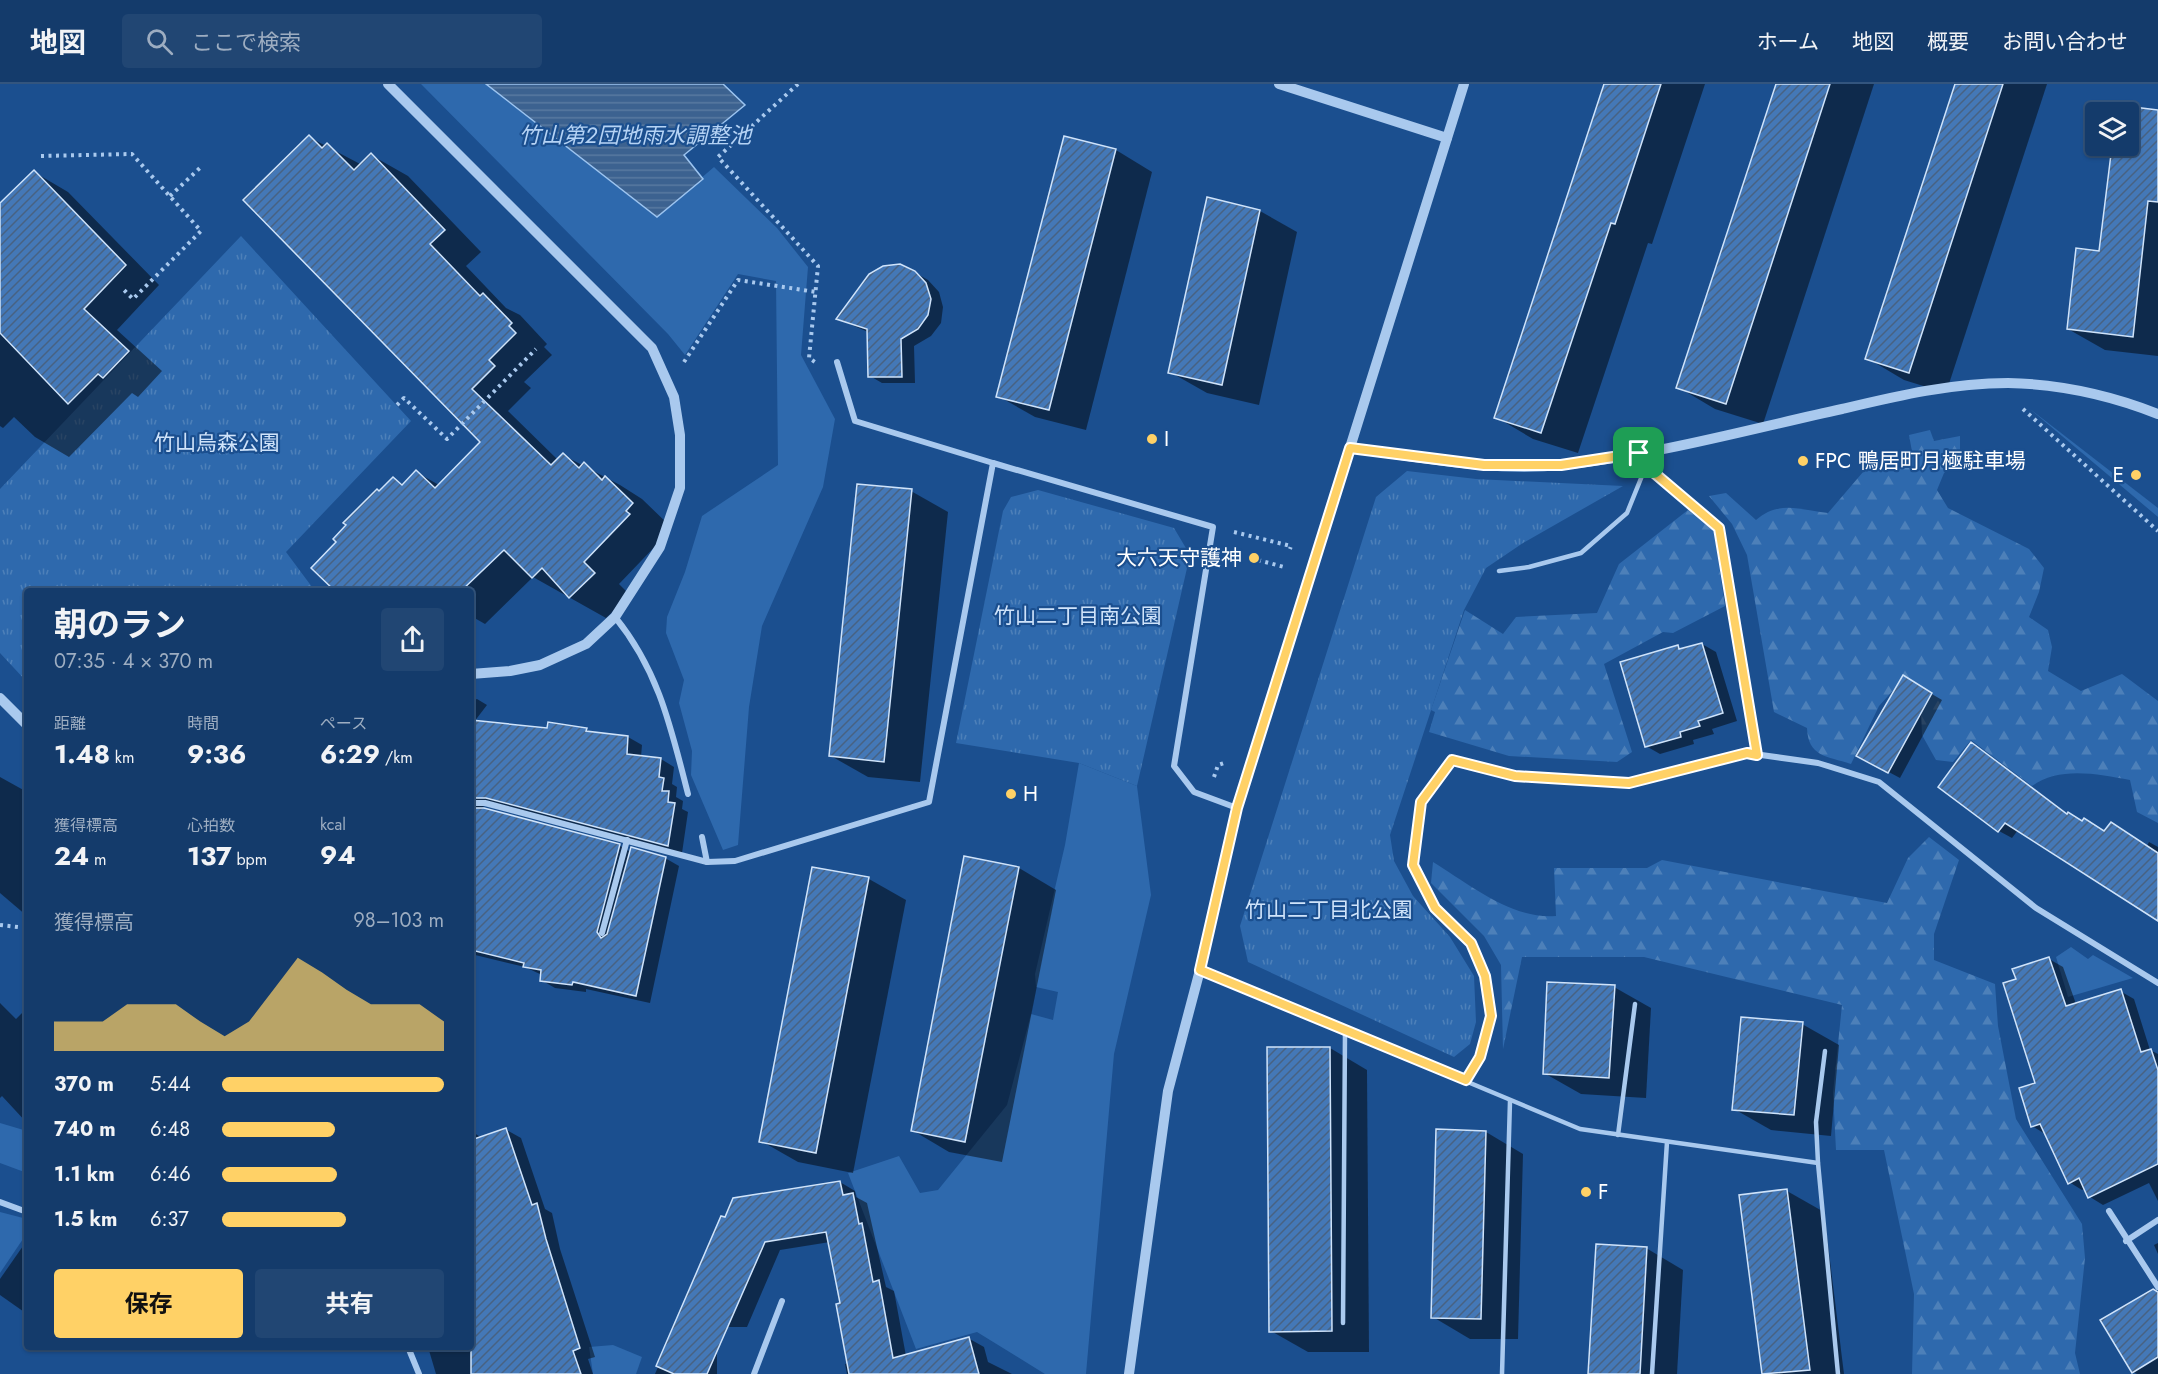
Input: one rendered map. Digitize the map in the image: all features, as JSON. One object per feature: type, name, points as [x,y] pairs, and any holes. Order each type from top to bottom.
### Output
[{"type":"street","points":[[388,84],[652,348],[674,398],[680,435],[680,488],[660,547],[615,617],[586,644],[540,665],[510,672],[474,674]]},
{"type":"street","points":[[1279,84],[1447,138]]},
{"type":"street","points":[[1129,1374],[1168,1090],[1200,970],[1237,808],[1464,84]]},
{"type":"street","points":[[837,362],[855,421],[1213,527],[1174,766],[1194,792],[1237,808]]},
{"type":"street","points":[[1350,448],[1484,465],[1561,465],[1639,453],[1932,389],[1995,384],[2069,388],[2127,402],[2158,414]]},
{"type":"street","points":[[474,803],[485,803],[707,862],[735,861],[929,802],[993,463]]},
{"type":"street","points":[[615,617],[637,644],[668,713],[688,794]]},
{"type":"street","points":[[0,698],[24,722]]},
{"type":"street","points":[[1466,1080],[1480,1057],[1491,1016],[1485,976],[1471,943],[1435,908],[1413,865],[1421,802],[1452,760],[1515,776],[1629,783],[1747,753],[1818,763],[1879,782],[2036,908],[2158,983]]},
{"type":"street","points":[[702,837],[707,862]]},
{"type":"street","points":[[602,933],[627,840]]},
{"type":"street","points":[[0,1202],[24,1211]]},
{"type":"street","points":[[2109,1211],[2158,1287]]},
{"type":"street","points":[[2126,1240],[2158,1220]]},
{"type":"street","points":[[754,1374],[782,1301]]},
{"type":"street","points":[[409,1350],[419,1374]]},
{"type":"lane","points":[[1499,571],[1529,567],[1581,553],[1627,513],[1646,466],[1639,453]]},
{"type":"lane","points":[[1200,970],[1580,1129],[1818,1163]]},
{"type":"lane","points":[[1618,1135],[1635,1004]]},
{"type":"lane","points":[[1343,1323],[1345,1031]]},
{"type":"lane","points":[[1825,1051],[1816,1122],[1838,1374]]},
{"type":"lane","points":[[1502,1374],[1510,1101]]},
{"type":"lane","points":[[1652,1374],[1667,1142]]},
{"type":"path","points":[[798,84],[718,157],[818,266],[809,358],[841,379]]},
{"type":"path","points":[[41,156],[132,154],[201,231],[133,299],[122,288]]},
{"type":"path","points":[[170,196],[201,167]]},
{"type":"path","points":[[669,385],[738,280],[816,292]]},
{"type":"path","points":[[397,405],[404,398],[447,439],[536,349]]},
{"type":"path","points":[[1995,384],[2158,531]]},
{"type":"path","points":[[1646,466],[1719,528],[1757,755]]},
{"type":"path","points":[[1213,527],[1291,546]]},
{"type":"path","points":[[1258,560],[1284,567]]},
{"type":"path","points":[[0,925],[24,928]]},
{"type":"green space","points":[[421,84],[486,84],[656,217],[714,167],[777,228],[808,267],[801,355],[835,419],[823,487],[762,626],[749,707],[738,845],[723,850],[691,775],[692,751],[679,703],[684,680],[666,633],[667,617],[685,572],[702,516],[778,465],[776,281],[738,274],[685,355],[668,334]]},
{"type":"green space","name":"竹山烏森公園","points":[[241,236],[411,421],[286,552],[313,588],[24,588],[24,679],[0,653],[0,489]]},
{"type":"green space","points":[[2030,409],[2158,508],[2158,517]]},
{"type":"green space","points":[[1930,430],[1934,441],[1960,436],[1960,458],[1944,473],[1937,490],[1948,508],[2029,549],[2044,568],[2039,592],[2029,617],[2048,630],[2052,647],[2048,671],[2081,691],[2122,674],[2158,701],[2158,823],[2137,812],[2130,780],[2079,773],[2054,776],[2032,786],[1971,740],[1953,762],[1936,760],[1922,735],[1920,686],[1906,676],[1879,706],[1851,764],[1820,754],[1811,745],[1807,728],[1774,712],[1747,555],[1732,524],[1709,496],[1726,493],[1756,520],[1764,514],[1781,508],[1828,513],[1869,465],[1913,457],[1909,435]]},
{"type":"green space","name":"竹山二丁目北公園","points":[[1407,471],[1476,479],[1623,486],[1523,543],[1486,568],[1464,610],[1390,835],[1394,861],[1413,896],[1450,937],[1474,976],[1476,1022],[1470,1044],[1454,1057],[1248,962],[1240,926],[1376,497]]},
{"type":"green space","name":"竹山二丁目南公園","points":[[1038,490],[1174,528],[1190,555],[1137,786],[1079,763],[956,743],[1003,511],[1011,497]]},
{"type":"green space","points":[[1688,510],[1714,531],[1725,606],[1673,633],[1663,632],[1604,664],[1632,752],[1617,762],[1509,756],[1429,732],[1435,712],[1431,710],[1465,610],[1503,634],[1516,617],[1597,613],[1619,564]]},
{"type":"green space","points":[[1079,763],[1137,786],[1151,895],[1114,1054],[1086,1374],[1045,1374],[977,1332],[916,1349],[848,1173],[899,1156],[920,1193],[938,1190],[1007,1105],[1031,1014],[1053,1020],[1058,992],[1036,987],[1035,974],[1065,845]]},
{"type":"green space","points":[[1929,837],[1959,860],[1934,934],[1934,960],[1995,984],[1998,1026],[2016,1119],[2082,1224],[2085,1258],[2075,1353],[2080,1374],[1912,1374],[1914,1294],[1884,1150],[1836,1150],[1833,1093],[1842,1005],[1644,957],[1522,957],[1503,1049],[1501,965],[1484,936],[1431,883],[1433,862],[1476,890],[1507,906],[1540,916],[1556,916],[1554,868],[1647,868],[1662,860],[1887,903],[1908,858]]},
{"type":"green space","points":[[2071,947],[2088,959],[2093,955],[2133,978],[2068,997],[2056,957]]},
{"type":"green space","points":[[0,1123],[24,1130],[24,1172],[0,1163]]},
{"type":"green space","points":[[0,1212],[24,1218],[24,1237],[0,1273]]},
{"type":"green space","points":[[613,1345],[642,1357],[636,1374],[593,1374],[589,1347]]},
{"type":"water","name":"竹山第２団地雨水調整池","points":[[486,84],[723,84],[745,105],[684,155],[703,179],[657,217]]},
{"type":"building","points":[[1604,84],[1661,84],[1615,224],[1611,223],[1541,433],[1494,418]]},
{"type":"building","points":[[1776,84],[1830,84],[1726,404],[1676,388]]},
{"type":"building","points":[[1955,84],[2003,84],[1909,373],[1865,359]]},
{"type":"building","points":[[2139,108],[2158,110],[2158,202],[2148,201],[2133,337],[2067,329],[2076,248],[2099,251],[2111,156],[2139,156]]},
{"type":"building","points":[[309,135],[322,148],[327,143],[354,170],[371,153],[445,230],[430,244],[480,296],[483,293],[512,323],[509,326],[516,333],[489,360],[495,366],[472,389],[551,465],[563,453],[579,468],[584,462],[602,480],[605,476],[633,503],[626,511],[630,514],[584,562],[595,573],[569,598],[542,568],[532,578],[504,550],[464,588],[332,588],[311,568],[336,542],[333,539],[346,525],[343,523],[377,489],[379,491],[393,477],[402,485],[416,470],[435,488],[480,442],[243,200]]},
{"type":"building","points":[[1064,136],[1116,149],[1049,410],[996,397]]},
{"type":"building","points":[[34,170],[126,265],[84,309],[129,351],[103,378],[98,374],[68,404],[0,333],[0,203]]},
{"type":"building","points":[[1207,197],[1260,210],[1222,385],[1168,373]]},
{"type":"building","points":[[900,264],[915,271],[926,283],[931,299],[928,315],[918,329],[901,339],[902,377],[868,377],[867,329],[836,319],[869,274],[883,266]]},
{"type":"building","points":[[857,484],[912,489],[884,762],[829,756]]},
{"type":"building","points":[[1702,643],[1723,713],[1698,721],[1700,726],[1680,732],[1681,737],[1645,747],[1620,662],[1678,645],[1679,649]]},
{"type":"building","points":[[1903,675],[1932,693],[1888,773],[1856,756]]},
{"type":"building","points":[[474,720],[547,728],[548,722],[587,728],[586,731],[628,736],[627,754],[661,758],[659,777],[664,778],[662,791],[669,791],[668,802],[675,803],[668,846],[486,798],[474,798]]},
{"type":"building","points":[[1971,742],[2067,814],[2068,812],[2082,821],[2084,818],[2104,831],[2111,822],[2158,853],[2158,921],[2005,823],[1998,832],[1938,787]]},
{"type":"building","points":[[474,808],[484,808],[620,844],[597,932],[601,938],[607,934],[631,847],[666,857],[636,996],[573,982],[572,985],[540,981],[541,970],[523,967],[524,963],[474,951]]},
{"type":"building","points":[[964,856],[1019,867],[965,1142],[911,1131]]},
{"type":"building","points":[[812,867],[869,877],[816,1153],[759,1142]]},
{"type":"building","points":[[2049,957],[2066,1006],[2121,989],[2141,1052],[2151,1049],[2158,1070],[2158,1164],[2088,1198],[2079,1178],[2068,1184],[2040,1124],[2031,1127],[2019,1088],[2035,1083],[2003,983],[2016,979],[2012,969]]},
{"type":"building","points":[[1547,982],[1615,985],[1609,1078],[1543,1074]]},
{"type":"building","points":[[1741,1017],[1803,1022],[1794,1115],[1732,1110]]},
{"type":"building","points":[[1267,1047],[1330,1047],[1332,1331],[1269,1332]]},
{"type":"building","points":[[506,1128],[532,1205],[537,1203],[580,1348],[573,1351],[581,1374],[471,1374],[471,1350],[474,1350],[474,1139]]},
{"type":"building","points":[[1436,1129],[1486,1131],[1481,1319],[1431,1318]]},
{"type":"building","points":[[840,1181],[843,1195],[853,1193],[859,1224],[862,1223],[873,1282],[879,1280],[893,1358],[969,1337],[979,1374],[849,1374],[836,1304],[840,1303],[826,1232],[765,1242],[707,1374],[674,1374],[656,1366],[721,1216],[725,1217],[733,1198]]},
{"type":"building","points":[[1787,1189],[1810,1370],[1762,1374],[1739,1195]]},
{"type":"building","points":[[1596,1244],[1647,1247],[1640,1374],[1588,1374]]},
{"type":"building","points":[[2153,1289],[2158,1292],[2158,1357],[2132,1373],[2100,1320]]},
{"type":"place","name":"I","points":[[1152,439]]},
{"type":"place","name":"FPC 鴨居町月極駐車場","points":[[1803,461]]},
{"type":"place","name":"E","points":[[2136,475]]},
{"type":"place","name":"大六天守護神","points":[[1254,558]]},
{"type":"place","name":"H","points":[[1011,794]]},
{"type":"place","name":"F","points":[[1586,1192]]},
{"type":"route","points":[[1350,448],[1484,465],[1561,465],[1639,453],[1646,466],[1719,528],[1757,755],[1747,753],[1629,783],[1515,776],[1452,760],[1421,802],[1413,865],[1435,908],[1471,943],[1485,976],[1491,1016],[1480,1057],[1466,1080],[1200,970],[1237,808],[1350,448]]}]
